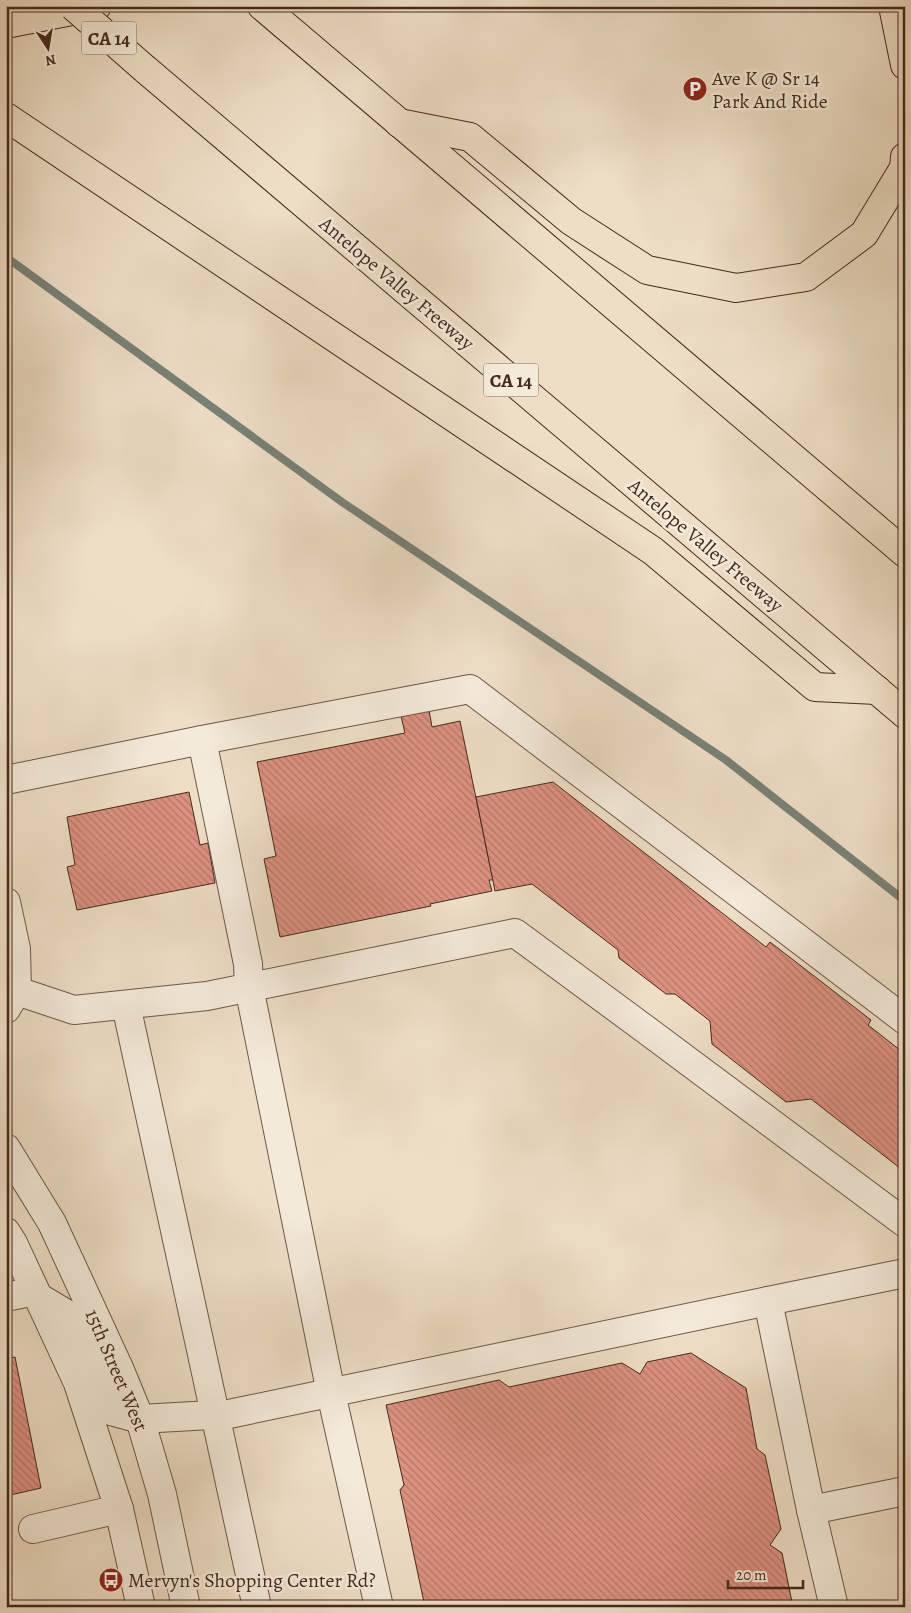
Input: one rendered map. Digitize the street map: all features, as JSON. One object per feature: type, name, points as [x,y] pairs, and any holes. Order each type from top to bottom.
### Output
[{"type":"main road","name":"Antelope Valley Freeway","points":[[72,6],[905,714]]},
{"type":"main road","points":[[6,24],[97,6]]},
{"type":"main road","points":[[262,6],[905,553]]},
{"type":"main road","points":[[893,6],[905,65]]},
{"type":"main road","points":[[6,118],[653,552],[815,687],[877,690]]},
{"type":"main road","points":[[398,123],[470,137],[571,221],[647,270],[736,288],[806,277],[864,234],[904,168],[905,157]]},
{"type":"street","points":[[6,780],[202,740],[470,689],[905,1020]]},
{"type":"street","points":[[202,740],[248,964],[249,987],[331,1393],[379,1607]]},
{"type":"street","points":[[6,902],[16,949],[12,1000],[74,1010],[207,996],[515,933],[905,1223]]},
{"type":"street","points":[[126,1005],[257,1607]]},
{"type":"street","name":"15th Street West","points":[[6,1148],[52,1223],[119,1368],[140,1419],[162,1494],[186,1607]]},
{"type":"street","name":"15th Street West","points":[[6,1232],[13,1243],[78,1383],[119,1509],[141,1607]]},
{"type":"street","points":[[6,1296],[37,1294],[70,1316],[111,1411],[140,1419],[229,1414],[905,1274]]},
{"type":"street","points":[[768,1301],[811,1510],[834,1607]]},
{"type":"street","points":[[811,1510],[905,1491]]},
{"type":"street","points":[[33,1529],[119,1509]]},
{"type":"building","points":[[429,710],[432,727],[460,721],[493,880],[489,880],[492,891],[430,904],[431,906],[280,937],[264,859],[276,856],[257,762],[405,733],[401,716]]},
{"type":"building","points":[[553,782],[766,947],[770,942],[871,1020],[868,1025],[905,1054],[905,1172],[811,1099],[786,1102],[712,1044],[710,1021],[675,994],[666,994],[619,958],[618,950],[532,884],[495,891],[476,797]]},
{"type":"building","points":[[189,792],[200,845],[208,843],[215,883],[77,910],[67,867],[75,865],[67,817]]},
{"type":"building","points":[[691,1353],[746,1388],[757,1449],[765,1455],[781,1529],[770,1545],[782,1553],[793,1607],[425,1607],[400,1490],[404,1485],[386,1405],[499,1380],[509,1387],[622,1363],[640,1374],[647,1362]]},
{"type":"building","points":[[15,1357],[41,1488],[6,1496],[6,1359]]},
{"type":"waterway","points":[[6,257],[342,502],[726,760],[905,901]]},
{"type":"place","name":"Ave K @ Sr 14 Park And Ride","points":[[695,89]]},
{"type":"place","name":"Mervyn's Shopping Center Rd?","points":[[111,1580]]}]
